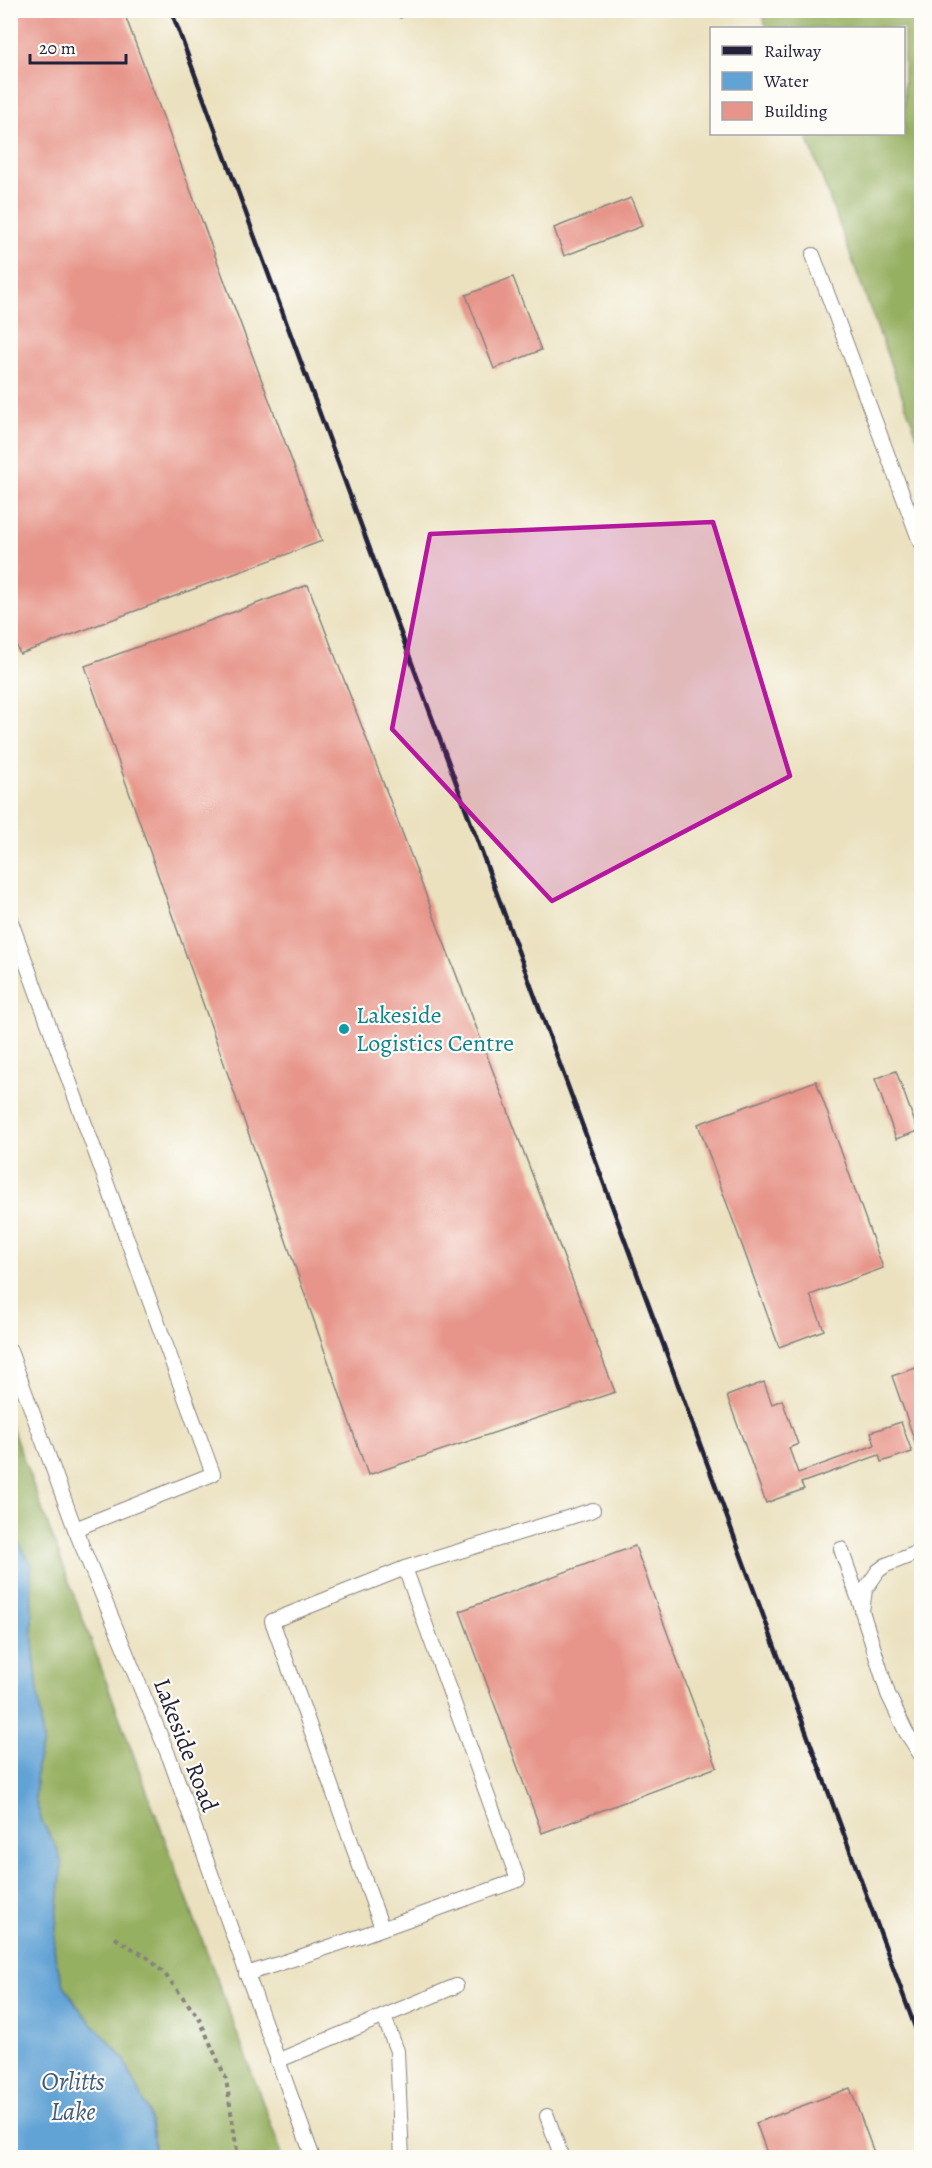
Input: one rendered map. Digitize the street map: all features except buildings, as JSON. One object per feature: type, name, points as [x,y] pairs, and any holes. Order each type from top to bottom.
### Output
[{"type":"lane","points":[[813,255],[921,547]]},
{"type":"lane","points":[[10,919],[213,1474],[75,1529]]},
{"type":"lane","name":"Lakeside Road","points":[[11,1354],[75,1529],[170,1759],[313,2157]]},
{"type":"lane","points":[[382,1928],[272,1621],[405,1568],[593,1510]]},
{"type":"lane","points":[[841,1549],[888,1694],[921,1757]]},
{"type":"lane","points":[[862,1611],[865,1590],[878,1571],[886,1565],[921,1551]]},
{"type":"lane","points":[[246,1974],[334,1947],[518,1880],[405,1568]]},
{"type":"lane","points":[[277,2061],[456,1986]]},
{"type":"lane","points":[[384,2017],[397,2051],[402,2157]]},
{"type":"lane","points":[[547,2116],[562,2157]]},
{"type":"path","points":[[115,1938],[148,1958],[199,2018],[226,2079],[238,2157]]},
{"type":"highlighted area","points":[[713,522],[790,776],[552,901],[392,729],[430,534]]},
{"type":"green space","points":[[761,11],[921,11],[921,447],[806,135],[905,135],[905,27],[767,27]]},
{"type":"green space","points":[[10,1423],[283,2157],[154,2157],[153,2132],[148,2111],[124,2059],[77,2006],[64,1985],[54,1948],[57,1848],[42,1822],[35,1799],[37,1764],[43,1742],[32,1632],[31,1564],[11,1530]]},
{"type":"water","name":"Orlitts Lake","points":[[11,1530],[31,1564],[32,1632],[43,1742],[37,1764],[35,1799],[42,1822],[57,1848],[62,1864],[54,1948],[56,1962],[64,1985],[77,2006],[124,2059],[148,2111],[153,2132],[154,2157],[11,2157]]},
{"type":"railway","points":[[171,10],[922,2046]]},
{"type":"place","name":"Lakeside Logistics Centre","points":[[344,1029]]}]
